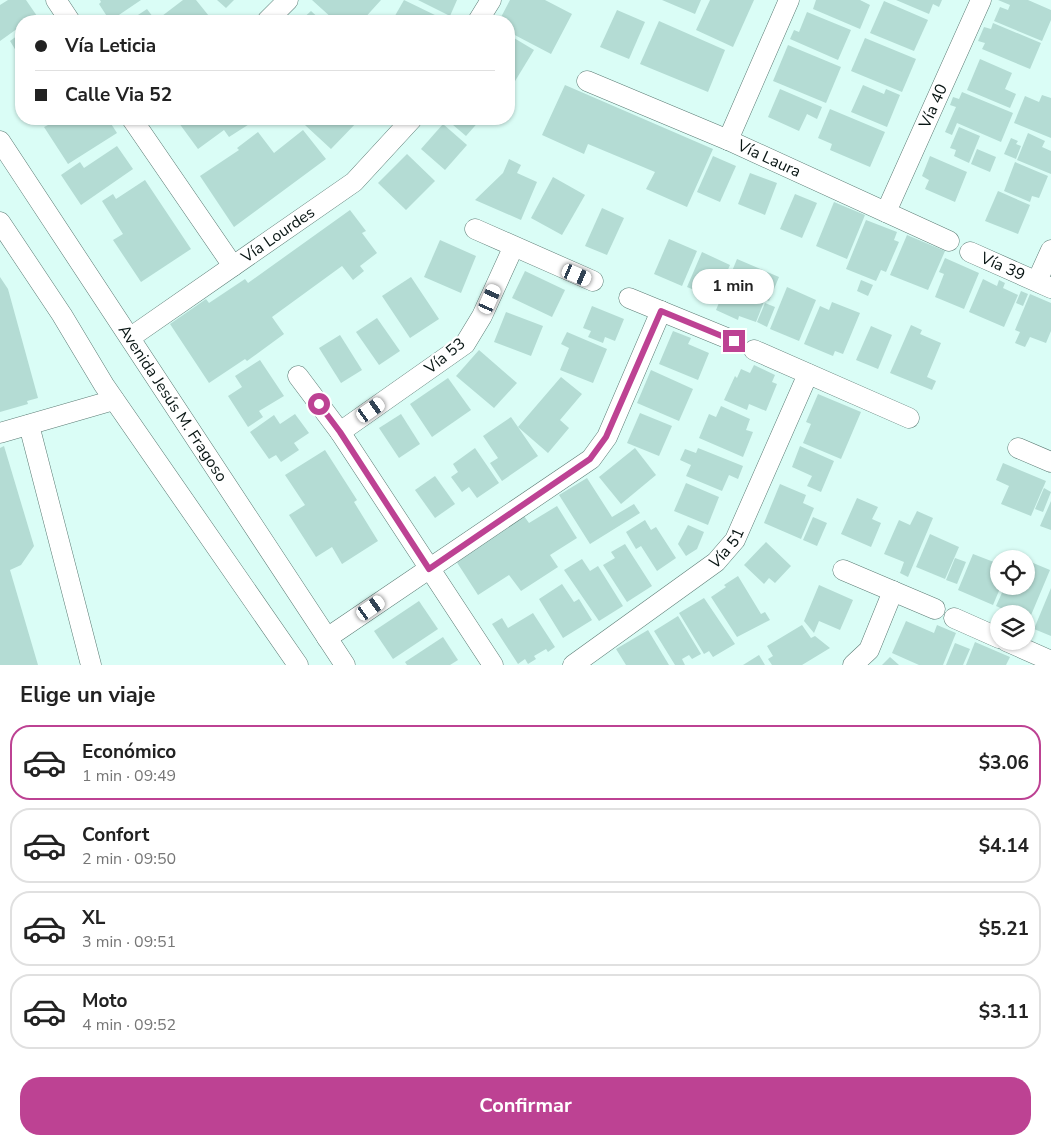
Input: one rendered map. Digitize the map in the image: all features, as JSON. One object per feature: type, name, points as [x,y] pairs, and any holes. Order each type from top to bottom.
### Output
[{"type":"street","points":[[56,0],[66,15]]},
{"type":"street","points":[[273,15],[288,0]]},
{"type":"street","points":[[482,15],[491,0]]},
{"type":"street","points":[[728,140],[789,0]]},
{"type":"street","name":"Vía 40","points":[[886,212],[981,0]]},
{"type":"street","name":"Vía Laura","points":[[587,81],[728,140],[949,241]]},
{"type":"street","points":[[142,125],[233,266]]},
{"type":"street","name":"Vía Lourdes","points":[[131,337],[354,182],[406,125]]},
{"type":"street","name":"Avenida Jesús M. Fragoso","points":[[0,141],[131,337],[345,665]]},
{"type":"street","points":[[0,222],[62,314],[114,400],[298,665]]},
{"type":"street","points":[[475,229],[513,248],[593,281]]},
{"type":"street","name":"Vía 53","points":[[340,432],[465,344],[482,316],[513,248]]},
{"type":"street","name":"Vía 39","points":[[970,252],[1044,285],[1051,250]]},
{"type":"street","points":[[629,298],[734,341]]},
{"type":"street","points":[[327,638],[590,459],[606,437],[661,311]]},
{"type":"street","points":[[754,350],[910,418]]},
{"type":"street","name":"Vía 51","points":[[573,665],[716,562],[735,540],[808,374]]},
{"type":"street","points":[[298,376],[340,432],[493,665]]},
{"type":"street","points":[[0,433],[114,400]]},
{"type":"street","points":[[29,425],[91,665]]},
{"type":"street","points":[[1018,448],[1051,462]]},
{"type":"street","points":[[843,570],[935,610]]},
{"type":"street","points":[[853,665],[869,650],[894,591]]},
{"type":"street","points":[[954,618],[990,634]]},
{"type":"street","points":[[1023,650],[1046,662]]},
{"type":"building","points":[[8,0],[26,0],[36,15],[15,15],[15,30],[0,41],[0,5]]},
{"type":"building","points":[[100,0],[141,0],[119,15],[106,15],[99,4]]},
{"type":"building","points":[[183,0],[196,0],[208,15],[163,15]]},
{"type":"building","points":[[217,0],[234,0],[226,8]]},
{"type":"building","points":[[312,0],[381,0],[367,15],[329,15]]},
{"type":"building","points":[[404,0],[435,15],[395,15]]},
{"type":"building","points":[[418,0],[457,0],[450,15]]},
{"type":"building","points":[[510,0],[545,0],[572,14],[551,54],[515,35],[515,15],[502,15]]},
{"type":"building","points":[[662,0],[701,0],[695,14]]},
{"type":"building","points":[[710,0],[754,0],[733,47],[696,30]]},
{"type":"building","points":[[816,0],[860,0],[870,5],[860,29],[813,9]]},
{"type":"building","points":[[896,0],[942,0],[939,7],[933,4],[929,14]]},
{"type":"building","points":[[998,0],[1028,0],[1051,10],[1051,20],[1042,41],[994,21],[1000,7],[1008,10],[1010,5]]},
{"type":"building","points":[[884,1],[928,20],[914,51],[870,33]]},
{"type":"building","points":[[147,9],[152,15],[138,15]]},
{"type":"building","points":[[617,10],[645,22],[629,59],[600,47]]},
{"type":"building","points":[[311,11],[315,15],[307,15]]},
{"type":"building","points":[[807,12],[851,30],[838,60],[790,39],[794,30],[799,32]]},
{"type":"building","points":[[659,21],[725,50],[708,92],[640,64]]},
{"type":"building","points":[[993,23],[1041,43],[1030,69],[982,49],[985,43],[978,41],[984,27],[991,29]]},
{"type":"building","points":[[15,37],[15,49],[10,41]]},
{"type":"building","points":[[865,38],[916,59],[902,92],[851,71]]},
{"type":"building","points":[[515,39],[534,50],[515,81]]},
{"type":"building","points":[[788,45],[841,67],[826,103],[773,81]]},
{"type":"building","points":[[980,59],[1012,73],[1005,89],[1016,94],[1010,108],[967,90]]},
{"type":"building","points":[[565,85],[713,149],[687,207],[646,189],[655,172],[588,144],[584,154],[542,135]]},
{"type":"building","points":[[863,85],[884,94],[886,89],[900,95],[887,127],[851,112]]},
{"type":"building","points":[[780,89],[822,107],[817,119],[807,114],[799,131],[768,117]]},
{"type":"building","points":[[962,92],[1013,113],[1001,142],[957,123],[952,135],[945,132],[956,107],[950,105],[953,97],[959,99]]},
{"type":"building","points":[[1042,95],[1051,98],[1051,138],[1014,123],[1025,96],[1039,102]]},
{"type":"building","points":[[830,109],[885,132],[870,167],[830,150],[832,144],[818,138]]},
{"type":"building","points":[[48,125],[112,125],[117,133],[68,164],[44,127]]},
{"type":"building","points":[[180,125],[248,125],[229,137],[224,130],[198,149]]},
{"type":"building","points":[[305,125],[354,125],[331,149]]},
{"type":"building","points":[[442,125],[467,145],[445,170],[421,149]]},
{"type":"building","points":[[453,125],[476,125],[466,136]]},
{"type":"building","points":[[959,127],[980,136],[969,163],[954,156],[956,150],[950,148]]},
{"type":"building","points":[[303,130],[326,159],[234,227],[200,176],[239,150],[237,148],[258,132],[274,153]]},
{"type":"building","points":[[1028,133],[1045,141],[1042,147],[1051,151],[1051,174],[1017,160]]},
{"type":"building","points":[[1011,138],[1018,141],[1016,144],[1021,146],[1016,159],[1004,154]]},
{"type":"building","points":[[117,146],[133,169],[81,205],[61,175],[80,162],[84,168]]},
{"type":"building","points":[[977,149],[996,157],[990,172],[971,164]]},
{"type":"building","points":[[407,154],[435,181],[406,210],[378,183]]},
{"type":"building","points":[[713,156],[736,166],[720,202],[697,192]]},
{"type":"building","points":[[930,156],[967,172],[955,202],[925,189],[929,180],[922,176]]},
{"type":"building","points":[[509,159],[521,165],[517,173],[537,182],[521,220],[475,200],[503,173]]},
{"type":"building","points":[[1015,162],[1048,176],[1039,198],[1032,196],[1030,202],[1004,191]]},
{"type":"building","points":[[750,173],[777,183],[765,215],[738,204]]},
{"type":"building","points":[[553,177],[585,195],[562,235],[531,218]]},
{"type":"building","points":[[145,180],[191,249],[141,282],[113,240],[123,234],[102,201],[113,194],[116,199]]},
{"type":"building","points":[[998,191],[1030,205],[1018,234],[985,221]]},
{"type":"building","points":[[795,194],[817,203],[802,238],[780,229]]},
{"type":"building","points":[[834,202],[865,215],[847,259],[816,246]]},
{"type":"building","points":[[602,208],[624,218],[607,255],[585,246]]},
{"type":"building","points":[[350,210],[366,231],[362,233],[377,253],[360,266],[364,271],[353,280],[342,266],[272,317],[284,334],[247,361],[245,359],[209,383],[170,324],[206,299],[209,303],[245,279],[248,283]]},
{"type":"building","points":[[866,220],[897,232],[894,240],[899,242],[886,272],[881,270],[876,281],[846,269]]},
{"type":"building","points":[[907,235],[945,251],[928,290],[890,275]]},
{"type":"building","points":[[669,239],[697,251],[682,286],[654,274]]},
{"type":"building","points":[[440,240],[476,256],[461,293],[424,277]]},
{"type":"building","points":[[702,252],[730,265],[718,292],[702,285],[699,292],[687,287]]},
{"type":"building","points":[[945,258],[979,273],[964,309],[935,297],[944,274],[939,272]]},
{"type":"building","points":[[737,259],[779,277],[769,301],[765,299],[756,322],[739,316],[738,320],[716,310]]},
{"type":"building","points":[[525,271],[565,290],[552,317],[512,298]]},
{"type":"building","points":[[0,277],[8,289],[38,398],[27,401],[28,404],[0,412]]},
{"type":"building","points":[[411,277],[439,319],[410,338],[382,296]]},
{"type":"building","points":[[983,279],[997,286],[999,280],[1005,283],[1003,288],[1018,295],[1004,327],[969,312]]},
{"type":"building","points":[[861,280],[873,285],[868,296],[857,291]]},
{"type":"building","points":[[787,287],[816,300],[799,341],[770,329]]},
{"type":"building","points":[[1021,291],[1028,294],[1023,306],[1016,303]]},
{"type":"building","points":[[1030,294],[1051,303],[1051,331],[1046,343],[1030,337],[1025,347],[1015,343],[1020,332],[1015,330]]},
{"type":"building","points":[[832,302],[860,313],[843,354],[835,351],[833,356],[804,344],[820,306],[829,310]]},
{"type":"building","points":[[765,303],[775,307],[767,327],[757,322]]},
{"type":"building","points":[[592,306],[624,319],[615,341],[605,337],[603,343],[588,337],[591,331],[583,328]]},
{"type":"building","points":[[506,312],[543,326],[531,356],[494,342]]},
{"type":"building","points":[[377,318],[400,351],[379,365],[356,332]]},
{"type":"building","points":[[911,325],[922,330],[920,334],[941,343],[927,377],[936,381],[932,390],[890,373]]},
{"type":"building","points":[[871,326],[892,335],[878,369],[856,360]]},
{"type":"building","points":[[673,331],[691,338],[688,344],[709,353],[698,380],[659,364]]},
{"type":"building","points":[[567,332],[607,349],[593,383],[560,370],[569,348],[561,344]]},
{"type":"building","points":[[340,335],[362,370],[341,383],[319,348]]},
{"type":"building","points":[[479,350],[517,383],[494,408],[456,376]]},
{"type":"building","points":[[260,360],[284,396],[259,411],[263,417],[248,427],[228,396],[242,387],[235,376]]},
{"type":"building","points":[[754,365],[775,375],[772,382],[777,384],[766,411],[749,404],[747,410],[724,400],[735,376],[737,378],[741,369],[750,373]]},
{"type":"building","points":[[651,370],[693,389],[679,421],[637,403]]},
{"type":"building","points":[[561,377],[582,394],[560,420],[569,428],[548,453],[518,427]]},
{"type":"building","points":[[448,378],[471,410],[432,437],[410,404]]},
{"type":"building","points":[[818,394],[861,412],[841,459],[803,443],[811,424],[806,422]]},
{"type":"building","points":[[721,406],[750,419],[746,430],[753,432],[743,457],[699,438],[709,414],[716,417]]},
{"type":"building","points":[[640,413],[672,426],[659,456],[627,443]]},
{"type":"building","points":[[295,414],[309,433],[294,443],[299,450],[281,462],[276,455],[269,459],[250,432],[274,415],[280,424]]},
{"type":"building","points":[[401,414],[420,444],[399,458],[379,428]]},
{"type":"building","points":[[511,417],[538,456],[502,481],[490,463],[498,458],[483,436]]},
{"type":"building","points":[[4,446],[34,546],[21,565],[10,570],[38,665],[0,665],[0,448]]},
{"type":"building","points":[[800,446],[834,461],[821,492],[807,486],[812,476],[792,467]]},
{"type":"building","points":[[475,448],[499,483],[477,498],[469,487],[462,492],[451,477],[458,472],[453,464]]},
{"type":"building","points":[[635,448],[656,475],[621,504],[599,477]]},
{"type":"building","points":[[698,448],[743,466],[738,479],[729,475],[722,491],[686,476],[691,465],[680,460],[685,449],[696,453]]},
{"type":"building","points":[[325,450],[357,500],[354,502],[378,541],[342,564],[332,547],[316,557],[289,515],[305,505],[285,475]]},
{"type":"building","points":[[1003,463],[1046,481],[1031,516],[1001,504],[1009,486],[996,480]]},
{"type":"building","points":[[435,476],[455,504],[435,518],[415,490]]},
{"type":"building","points":[[587,478],[612,517],[634,504],[640,513],[590,544],[559,495]]},
{"type":"building","points":[[686,483],[719,497],[708,525],[674,511]]},
{"type":"building","points":[[780,484],[806,495],[803,503],[814,508],[801,539],[764,523]]},
{"type":"building","points":[[1044,488],[1051,492],[1043,512],[1035,509]]},
{"type":"building","points":[[857,498],[878,507],[872,519],[881,523],[871,547],[841,534]]},
{"type":"building","points":[[1051,501],[1051,530],[1040,526]]},
{"type":"building","points":[[557,506],[577,538],[550,555],[558,567],[521,591],[509,575],[478,595],[456,561],[524,516],[529,523]]},
{"type":"building","points":[[917,511],[933,518],[908,577],[900,573],[904,562],[884,554],[899,520],[910,525]]},
{"type":"building","points":[[813,517],[827,523],[817,546],[803,540]]},
{"type":"building","points":[[645,520],[651,530],[656,527],[676,558],[657,571],[641,546],[636,549],[626,532]]},
{"type":"building","points":[[688,525],[704,532],[697,549],[686,556],[678,544]]},
{"type":"building","points":[[930,534],[959,547],[945,579],[916,567]]},
{"type":"building","points":[[766,542],[791,566],[775,583],[769,578],[764,584],[744,565]]},
{"type":"building","points":[[625,544],[652,586],[627,602],[603,565],[615,558],[611,552]]},
{"type":"building","points":[[973,554],[990,561],[990,595],[997,595],[993,605],[958,590]]},
{"type":"building","points":[[955,558],[966,562],[957,584],[946,580]]},
{"type":"building","points":[[582,559],[590,571],[598,566],[623,606],[599,621],[564,570]]},
{"type":"building","points":[[1035,564],[1050,570],[1035,606],[996,605],[1001,595],[1035,595]]},
{"type":"building","points":[[738,576],[761,614],[765,612],[770,620],[737,637],[711,597]]},
{"type":"building","points":[[562,584],[574,602],[579,599],[592,620],[563,638],[539,599]]},
{"type":"building","points":[[819,585],[853,600],[840,630],[819,621],[814,633],[804,621]]},
{"type":"building","points":[[1051,588],[1051,636],[1035,629]]},
{"type":"building","points":[[704,598],[735,644],[713,657],[709,651],[704,654],[679,613]]},
{"type":"building","points":[[419,601],[438,629],[393,659],[374,631]]},
{"type":"building","points":[[533,613],[555,647],[548,652],[546,649],[534,656],[536,659],[528,664],[525,659],[518,664],[492,624],[502,618],[508,628]]},
{"type":"building","points":[[678,616],[701,654],[692,659],[689,655],[682,659],[685,665],[675,665],[654,631]]},
{"type":"building","points":[[906,621],[934,633],[937,625],[956,633],[943,665],[919,665],[892,653]]},
{"type":"building","points":[[802,625],[811,638],[815,636],[830,648],[802,665],[772,665],[768,659],[773,656],[767,646]]},
{"type":"building","points":[[648,630],[669,665],[626,665],[616,649]]},
{"type":"building","points":[[443,637],[458,660],[450,665],[407,665],[405,662]]},
{"type":"building","points":[[975,642],[1010,657],[1006,665],[966,665]]},
{"type":"building","points":[[955,643],[970,649],[963,665],[946,665]]},
{"type":"building","points":[[759,655],[765,665],[743,665]]},
{"type":"building","points":[[890,657],[899,665],[882,665]]},
{"type":"route","points":[[319,404],[340,432],[429,569],[590,459],[606,437],[661,311],[734,341]]}]
